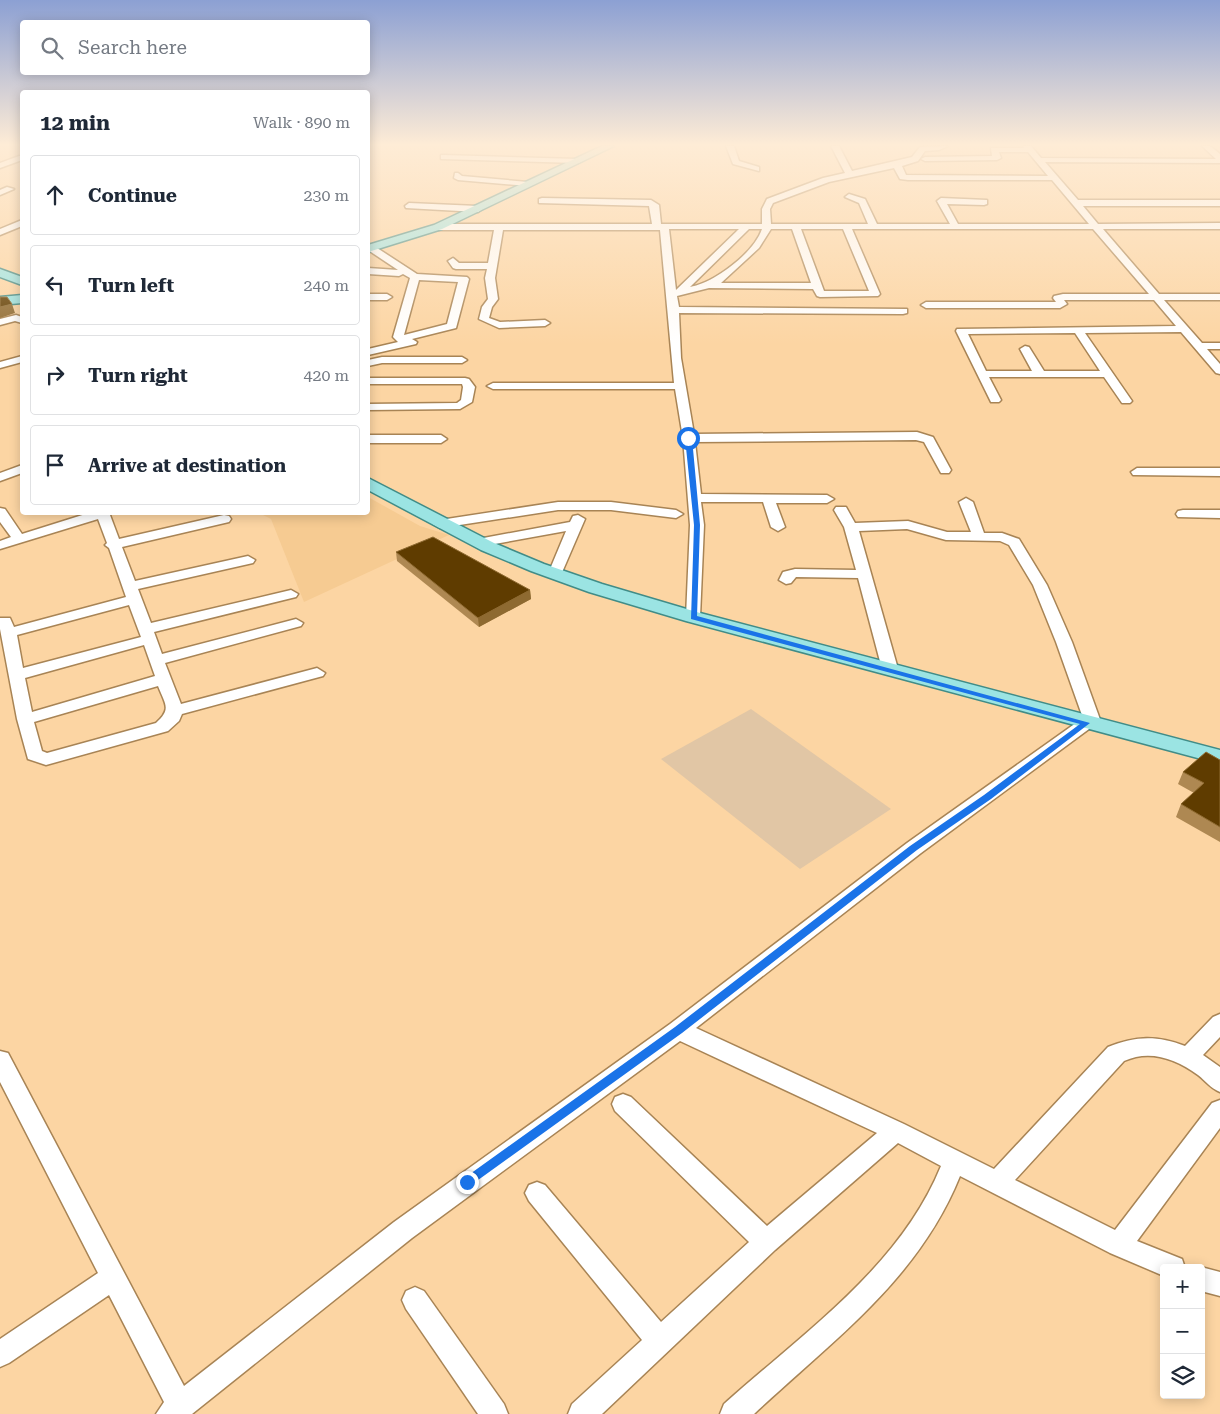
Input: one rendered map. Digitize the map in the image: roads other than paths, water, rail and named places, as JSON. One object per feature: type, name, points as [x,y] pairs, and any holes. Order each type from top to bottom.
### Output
[{"type":"main road","points":[[370,248],[438,227],[471,212]]},
{"type":"main road","points":[[0,273],[20,293]]},
{"type":"main road","points":[[0,278],[16,286],[20,292]]},
{"type":"main road","points":[[0,296],[20,294]]},
{"type":"main road","points":[[0,302],[20,294]]},
{"type":"main road","points":[[370,484],[440,524],[478,543],[556,574],[694,617],[1090,724],[1220,757]]},
{"type":"street","points":[[657,212],[675,294],[674,310],[680,386],[688,438],[697,525],[694,617]]},
{"type":"street","points":[[710,286],[724,279],[762,238],[767,228],[766,212]]},
{"type":"street","points":[[867,212],[874,227]]},
{"type":"street","points":[[947,212],[956,227]]},
{"type":"street","points":[[1082,212],[1158,297],[1220,371]]},
{"type":"street","points":[[4,230],[20,224]]},
{"type":"street","points":[[438,227],[847,228],[1220,226]]},
{"type":"street","points":[[500,228],[490,278],[493,299],[487,307],[484,319],[499,325],[545,323]]},
{"type":"street","points":[[749,228],[762,238]]},
{"type":"street","points":[[675,294],[749,228]]},
{"type":"street","points":[[796,228],[816,286],[823,295],[875,294],[847,228]]},
{"type":"street","points":[[4,230],[20,232]]},
{"type":"street","points":[[370,249],[415,277],[464,279],[452,326],[399,339],[415,277]]},
{"type":"street","points":[[453,261],[456,266],[492,266]]},
{"type":"street","points":[[370,271],[399,273]]},
{"type":"street","points":[[675,294],[710,286],[816,286]]},
{"type":"street","points":[[370,297],[387,297]]},
{"type":"street","points":[[926,305],[1060,305],[1062,304],[1058,298],[1063,297],[1220,297]]},
{"type":"street","points":[[674,310],[903,310]]},
{"type":"street","points":[[0,322],[16,318],[20,319]]},
{"type":"street","points":[[995,400],[961,331],[1184,329]]},
{"type":"street","points":[[1077,330],[1126,401]]},
{"type":"street","points":[[370,352],[453,332]]},
{"type":"street","points":[[1199,346],[1220,346]]},
{"type":"street","points":[[1025,349],[1040,374]]},
{"type":"street","points":[[0,365],[20,360]]},
{"type":"street","points":[[370,363],[382,360],[462,360]]},
{"type":"street","points":[[983,374],[1108,374]]},
{"type":"street","points":[[370,381],[458,380],[465,381],[470,387],[466,402],[460,406],[370,407]]},
{"type":"street","points":[[493,386],[680,386]]},
{"type":"street","points":[[688,438],[917,436],[929,440],[945,470]]},
{"type":"street","points":[[370,439],[441,438]]},
{"type":"street","points":[[0,477],[20,470]]},
{"type":"street","points":[[1137,472],[1220,472]]},
{"type":"street","points":[[694,498],[827,499]]},
{"type":"street","points":[[768,498],[778,527]]},
{"type":"street","points":[[966,502],[979,536]]},
{"type":"street","points":[[440,524],[526,509],[574,506],[611,506],[676,514]]},
{"type":"street","points":[[841,510],[850,528],[890,669]]},
{"type":"street","points":[[0,512],[19,539]]},
{"type":"street","points":[[1183,514],[1220,514]]},
{"type":"street","points":[[0,545],[98,515]]},
{"type":"street","points":[[105,515],[112,545],[133,593],[163,679],[176,710],[173,717],[162,727],[46,759],[34,755],[7,627],[133,593],[248,560]]},
{"type":"street","points":[[112,545],[224,519]]},
{"type":"street","points":[[478,543],[577,522],[556,574]]},
{"type":"street","points":[[3,1074],[114,1277],[175,1410],[403,1230],[678,1030],[914,848],[1090,724],[1064,642],[1040,585],[1014,542],[1002,536],[946,536],[908,525],[850,528]]},
{"type":"street","points":[[786,580],[788,575],[795,573],[863,574]]},
{"type":"street","points":[[17,675],[148,634],[291,594]]},
{"type":"street","points":[[157,660],[296,623]]},
{"type":"street","points":[[176,710],[210,703],[317,673]]},
{"type":"street","points":[[25,719],[163,679]]},
{"type":"street","points":[[1188,1057],[1220,1023]]},
{"type":"street","points":[[678,1030],[896,1131],[1119,1245],[1164,1264]]},
{"type":"street","points":[[997,1182],[1116,1054],[1126,1048],[1148,1046],[1188,1057],[1213,1074],[1220,1082]]},
{"type":"street","points":[[623,1104],[766,1242]]},
{"type":"street","points":[[1119,1245],[1220,1110]]},
{"type":"street","points":[[582,1414],[766,1242],[896,1131]]},
{"type":"street","points":[[734,1414],[851,1308],[878,1278],[922,1226],[935,1207],[955,1160]]},
{"type":"street","points":[[537,1193],[660,1341]]},
{"type":"street","points":[[0,1354],[114,1277]]},
{"type":"street","points":[[1205,1280],[1220,1284]]},
{"type":"street","points":[[415,1300],[494,1414]]}]
